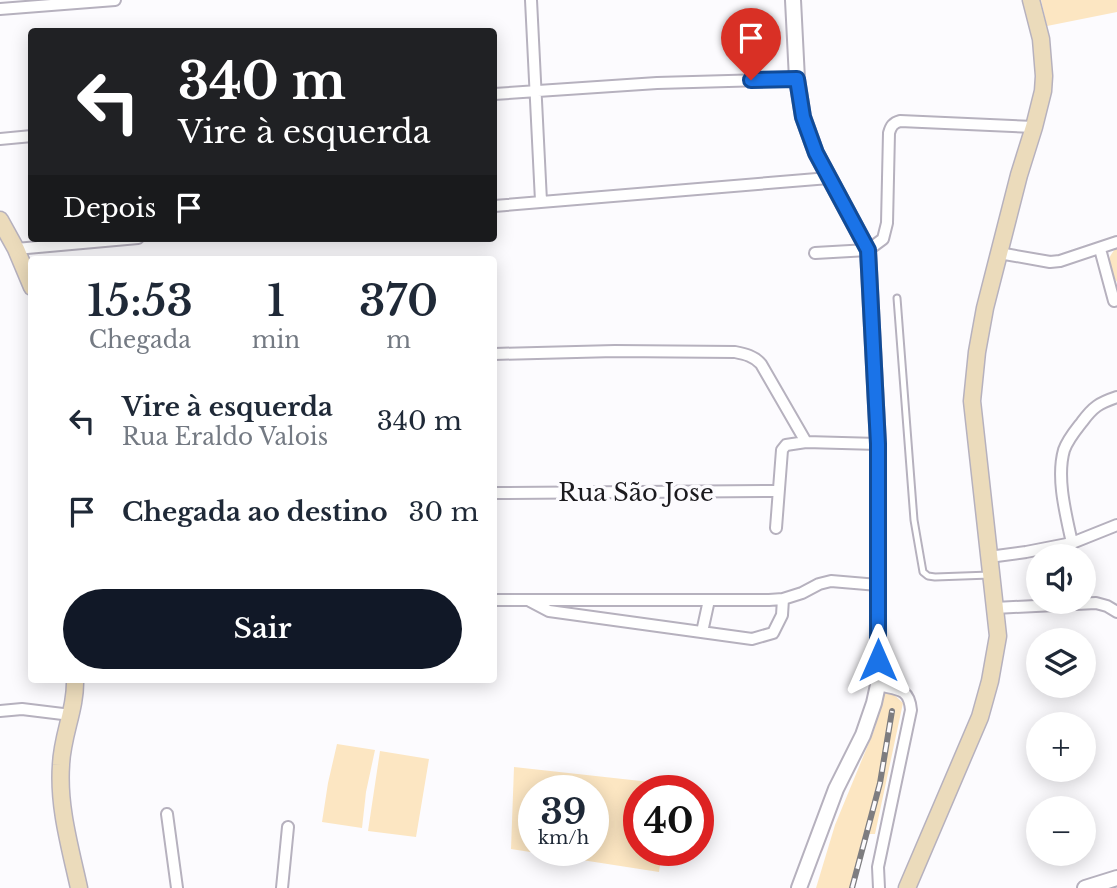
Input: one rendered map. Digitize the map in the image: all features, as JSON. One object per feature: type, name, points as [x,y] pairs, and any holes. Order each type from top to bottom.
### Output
[{"type":"main road","points":[[907,888],[980,717],[998,636],[972,401],[985,308],[1043,91],[1041,39],[1031,0]]},
{"type":"main road","points":[[1,224],[16,249],[28,278]]},
{"type":"main road","points":[[75,683],[75,696],[61,762],[60,789],[64,823],[79,888]]},
{"type":"street","points":[[1,6],[115,0]]},
{"type":"street","points":[[531,0],[541,201]]},
{"type":"street","points":[[793,0],[797,79],[803,117],[816,153],[868,250],[878,444],[878,685],[863,735],[836,789],[799,888]]},
{"type":"street","points":[[497,94],[657,83],[797,79]]},
{"type":"street","points":[[815,253],[868,250],[883,239],[886,232],[888,133],[891,126],[900,121],[1034,127]]},
{"type":"street","points":[[0,139],[28,136]]},
{"type":"street","points":[[497,206],[829,178]]},
{"type":"street","points":[[16,249],[94,242]]},
{"type":"street","points":[[999,253],[1050,262],[1117,242]]},
{"type":"street","points":[[1100,249],[1115,301]]},
{"type":"street","points":[[497,354],[615,351],[746,354],[761,364],[806,442]]},
{"type":"street","points":[[1117,397],[1100,402],[1093,409],[1070,437],[1062,460],[1062,497],[1072,544],[1117,524]]},
{"type":"street","points":[[776,528],[782,450],[786,445],[806,442],[878,444]]},
{"type":"street","name":"Rua São Jose","points":[[497,493],[778,491]]},
{"type":"street","points":[[989,556],[1026,552]]},
{"type":"street","points":[[497,600],[769,600],[802,593],[831,581],[878,585]]},
{"type":"street","points":[[526,599],[549,611],[752,639],[773,633],[782,615],[782,599]]},
{"type":"street","points":[[702,632],[709,600]]},
{"type":"street","points":[[995,608],[1096,603],[1117,612]]},
{"type":"street","points":[[878,685],[905,692],[910,699],[911,710],[878,867],[879,888]]},
{"type":"street","points":[[0,711],[22,709],[71,715]]},
{"type":"street","points":[[167,814],[177,888]]},
{"type":"street","points":[[282,888],[288,827]]},
{"type":"street","points":[[1091,887],[1117,878]]},
{"type":"lane","points":[[897,298],[914,520],[923,572],[935,577],[991,575]]},
{"type":"shaded area","points":[[1041,0],[1117,0],[1117,12],[1047,26]]},
{"type":"shaded area","points":[[1117,247],[1117,282],[1108,264]]},
{"type":"shaded area","points":[[883,693],[892,693],[903,703],[875,834],[868,834],[853,888],[816,888],[835,825],[875,728]]},
{"type":"shaded area","points":[[337,744],[375,750],[362,828],[322,822]]},
{"type":"shaded area","points":[[380,751],[429,759],[416,837],[368,831]]},
{"type":"shaded area","points":[[514,767],[587,775],[518,775],[518,850],[511,849]]},
{"type":"shaded area","points":[[609,777],[623,779],[623,866],[660,866],[659,872],[609,864]]},
{"type":"railway","points":[[852,888],[880,783],[892,711]]},
{"type":"route","points":[[751,80],[797,79],[803,117],[816,153],[868,250],[878,444],[878,660]]}]
